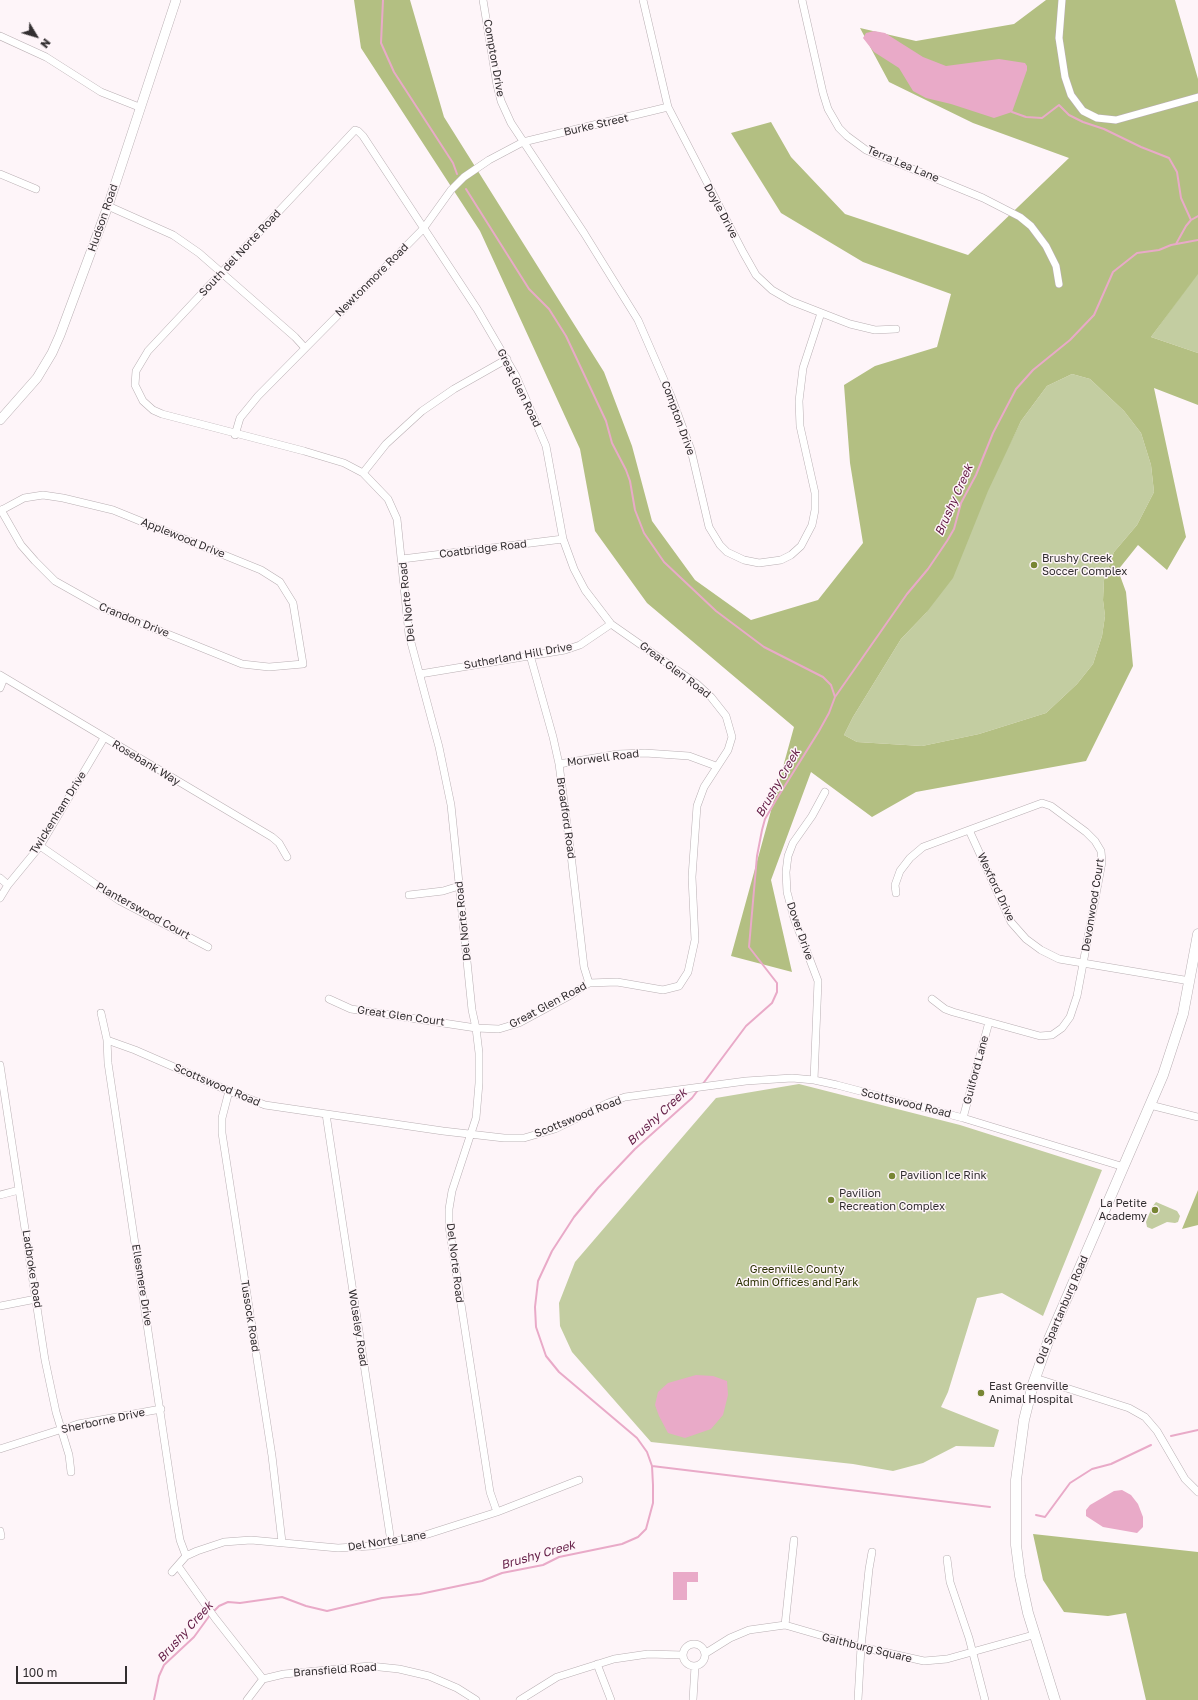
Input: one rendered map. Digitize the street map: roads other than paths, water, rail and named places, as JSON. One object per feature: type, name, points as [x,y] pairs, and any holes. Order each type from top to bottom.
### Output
[{"type":"main road","name":"Old Spartanburg Road","points":[[1055,1700],[1033,1635],[1020,1576],[1015,1511],[1019,1448],[1035,1378],[1048,1339],[1150,1105],[1175,1041],[1190,980],[1198,934]]},
{"type":"street","name":"Hudson Road","points":[[0,420],[37,378],[52,353],[108,206],[139,107],[176,0]]},
{"type":"street","name":"Compton Drive","points":[[483,0],[497,85],[511,123],[584,233],[638,320],[671,396],[691,450],[709,527],[720,545],[733,556],[744,560],[759,563],[781,560],[791,555],[801,546],[812,525],[815,510],[815,493],[800,426],[799,401],[803,368],[821,313]]},
{"type":"street","name":"Doyle Drive","points":[[643,0],[668,107],[756,275],[766,286],[781,296],[821,313],[850,324],[875,330],[896,329]]},
{"type":"street","name":"Terra Lea Lane","points":[[802,0],[825,102],[839,128],[866,150],[983,198],[1020,217],[1031,226],[1046,246],[1056,266],[1059,284]]},
{"type":"street","points":[[1062,0],[1059,38],[1065,77],[1071,95],[1084,111],[1097,118],[1116,120],[1198,97]]},
{"type":"street","points":[[0,36],[46,57],[101,92],[139,107]]},
{"type":"street","name":"Burke Street","points":[[523,142],[668,107]]},
{"type":"street","name":"South del Norte Road","points":[[235,435],[176,419],[153,410],[140,397],[135,385],[136,371],[148,351],[355,130],[363,136],[423,228]]},
{"type":"street","name":"Newtonmore Road","points":[[235,435],[240,418],[247,409],[423,228],[457,183],[489,160],[523,142]]},
{"type":"street","points":[[0,174],[36,189]]},
{"type":"street","points":[[108,206],[173,235],[199,253],[222,271],[295,336],[305,348]]},
{"type":"street","name":"Great Glen Road","points":[[423,228],[477,309],[507,359],[521,387],[546,446],[563,538],[580,582],[611,624],[697,684],[721,708],[730,724],[732,737],[728,750],[716,766],[704,787],[697,806],[692,878],[695,940],[691,965],[683,981],[675,988],[663,990],[618,982],[589,983],[569,996],[519,1023],[499,1029],[476,1028]]},
{"type":"street","points":[[363,473],[386,444],[422,411],[454,389],[507,359]]},
{"type":"street","name":"Del Norte Road","points":[[235,435],[330,459],[363,473],[382,491],[393,509],[399,528],[409,635],[447,780],[476,1028],[479,1084],[476,1118],[452,1191],[449,1209],[449,1226],[488,1486],[497,1512]]},
{"type":"street","name":"Applewood Drive","points":[[1,511],[24,498],[43,496],[63,498],[113,510],[261,570],[280,582],[293,603],[303,664]]},
{"type":"street","name":"Crandon Drive","points":[[1,511],[21,545],[35,561],[55,580],[102,608],[242,664],[268,667],[303,664]]},
{"type":"street","name":"Coatbridge Road","points":[[402,559],[563,538]]},
{"type":"street","name":"Sutherland Hill Drive","points":[[420,674],[575,647],[589,640],[611,624]]},
{"type":"street","name":"Broadford Road","points":[[530,655],[559,764],[584,967],[589,983]]},
{"type":"street","points":[[0,688],[2,676]]},
{"type":"street","name":"Rosebank Way","points":[[2,676],[272,837],[279,843],[287,857]]},
{"type":"street","name":"Twickenham Drive","points":[[8,885],[40,846],[104,738]]},
{"type":"street","name":"Morwell Road","points":[[559,764],[618,754],[645,753],[689,756],[716,766]]},
{"type":"street","name":"Dover Drive","points":[[814,1080],[818,982],[794,918],[787,892],[786,872],[788,856],[793,843],[812,816],[825,792]]},
{"type":"street","name":"Devonwood Court","points":[[896,893],[895,885],[900,871],[915,852],[929,844],[1036,805],[1045,804],[1051,806],[1095,841],[1101,851],[1102,862],[1084,963],[1074,1008],[1066,1024],[1057,1033],[1049,1036],[1040,1036],[988,1022],[945,1009],[932,999]]},
{"type":"street","name":"Wexford Drive","points":[[969,830],[1006,911],[1019,932],[1033,945],[1050,955],[1084,963],[1190,980]]},
{"type":"street","name":"Planterswood Court","points":[[40,846],[120,901],[208,947]]},
{"type":"street","points":[[0,878],[8,885],[0,898]]},
{"type":"street","points":[[409,895],[442,891],[459,886]]},
{"type":"street","name":"Great Glen Court","points":[[329,999],[351,1009],[476,1028]]},
{"type":"street","name":"Ellesmere Drive","points":[[101,1012],[180,1540],[186,1556]]},
{"type":"street","name":"Guilford Lane","points":[[963,1118],[988,1022]]},
{"type":"street","name":"Scottswood Road","points":[[106,1040],[135,1050],[265,1105],[471,1134],[516,1138],[534,1136],[555,1129],[608,1103],[625,1097],[694,1087],[781,1078],[814,1080],[963,1118],[1124,1166]]},
{"type":"street","name":"Ladbroke Road","points":[[0,1065],[2,1089],[20,1190],[49,1381],[69,1455],[71,1472]]},
{"type":"street","name":"Tussock Road","points":[[229,1091],[222,1118],[222,1132],[272,1456],[282,1542]]},
{"type":"street","points":[[1150,1105],[1198,1117]]},
{"type":"street","name":"Wolseley Road","points":[[326,1114],[391,1542]]},
{"type":"street","points":[[0,1195],[20,1190]]},
{"type":"street","points":[[0,1306],[36,1299]]},
{"type":"street","points":[[1035,1378],[1129,1408],[1145,1417],[1157,1430],[1184,1479],[1198,1492]]},
{"type":"street","name":"Sherborne Drive","points":[[0,1449],[78,1424],[161,1410]]},
{"type":"street","name":"Del Norte Lane","points":[[172,1572],[186,1556],[197,1550],[224,1542],[251,1540],[338,1548],[391,1542],[448,1529],[497,1512],[579,1480]]},
{"type":"street","points":[[785,1625],[794,1540]]},
{"type":"street","points":[[858,1700],[868,1569],[872,1552]]},
{"type":"street","points":[[947,1559],[950,1582],[973,1652],[985,1700]]},
{"type":"street","points":[[178,1566],[219,1623],[263,1679],[247,1700]]},
{"type":"street","name":"Gaithburg Square","points":[[706,1653],[730,1638],[749,1630],[785,1625],[861,1647],[924,1661],[947,1659],[1033,1635]]},
{"type":"street","points":[[683,1655],[688,1646],[696,1644],[702,1647],[706,1653],[704,1660],[695,1666]]},
{"type":"street","points":[[520,1700],[557,1677],[597,1664],[636,1655],[683,1655]]},
{"type":"street","points":[[683,1655],[687,1663],[695,1666]]},
{"type":"street","points":[[597,1664],[611,1700]]},
{"type":"street","points":[[693,1700],[695,1666]]},
{"type":"street","name":"Bransfield Road","points":[[263,1679],[306,1671],[385,1667],[429,1676],[456,1688],[476,1700]]},
{"type":"waterway","points":[[383,0],[381,43],[394,72],[453,163],[457,174]]},
{"type":"waterway","points":[[1012,112],[1026,117],[1042,118],[1059,105],[1069,115],[1083,122],[1104,129],[1141,147],[1169,158],[1177,172],[1181,198],[1191,220]]},
{"type":"waterway","points":[[466,189],[529,289],[549,309],[566,336],[606,421],[612,443],[626,470],[630,481],[635,510],[644,533],[664,562],[716,611],[764,647],[823,677],[831,685],[835,697]]},
{"type":"waterway","points":[[1176,244],[1186,226],[1191,220],[1198,216]]},
{"type":"waterway","name":"Brushy Creek","points":[[702,1085],[746,1026],[772,1003],[777,992],[777,983],[749,947],[757,856],[762,830],[765,819],[819,731],[829,713],[835,697],[907,594],[928,569],[947,541],[954,529],[961,503],[976,475],[993,433],[1016,389],[1033,370],[1070,340],[1094,315],[1113,272],[1137,253],[1159,250],[1171,245],[1198,240]]},
{"type":"waterway","name":"Brushy Creek","points":[[213,1612],[219,1606],[228,1602],[240,1603],[282,1597],[306,1606],[327,1611],[382,1598],[420,1594],[482,1581],[502,1573],[543,1565],[559,1557],[622,1544],[638,1537],[646,1529],[653,1503],[652,1466],[647,1452],[637,1438],[559,1372],[546,1356],[536,1327],[535,1307],[538,1281],[552,1251],[574,1217],[598,1188],[635,1149],[692,1098],[698,1090]]},
{"type":"waterway","points":[[1171,1436],[1198,1430]]},
{"type":"waterway","points":[[1036,1515],[1045,1517],[1070,1483],[1092,1469],[1111,1464],[1151,1445]]},
{"type":"waterway","points":[[652,1466],[990,1507]]},
{"type":"waterway","name":"Brushy Creek","points":[[154,1700],[159,1676],[164,1665],[194,1637],[210,1615]]},
{"type":"place","name":"Brushy Creek Soccer Complex","points":[[1034,565]]},
{"type":"place","name":"Pavilion Ice Rink","points":[[892,1176]]},
{"type":"place","name":"Pavilion Recreation Complex","points":[[831,1200]]},
{"type":"place","name":"La Petite Academy","points":[[1155,1210]]},
{"type":"place","name":"East Greenville Animal Hospital","points":[[981,1393]]},
{"type":"park label","name":"Greenville County Admin Offices and Park","points":[[797,1276]]}]
